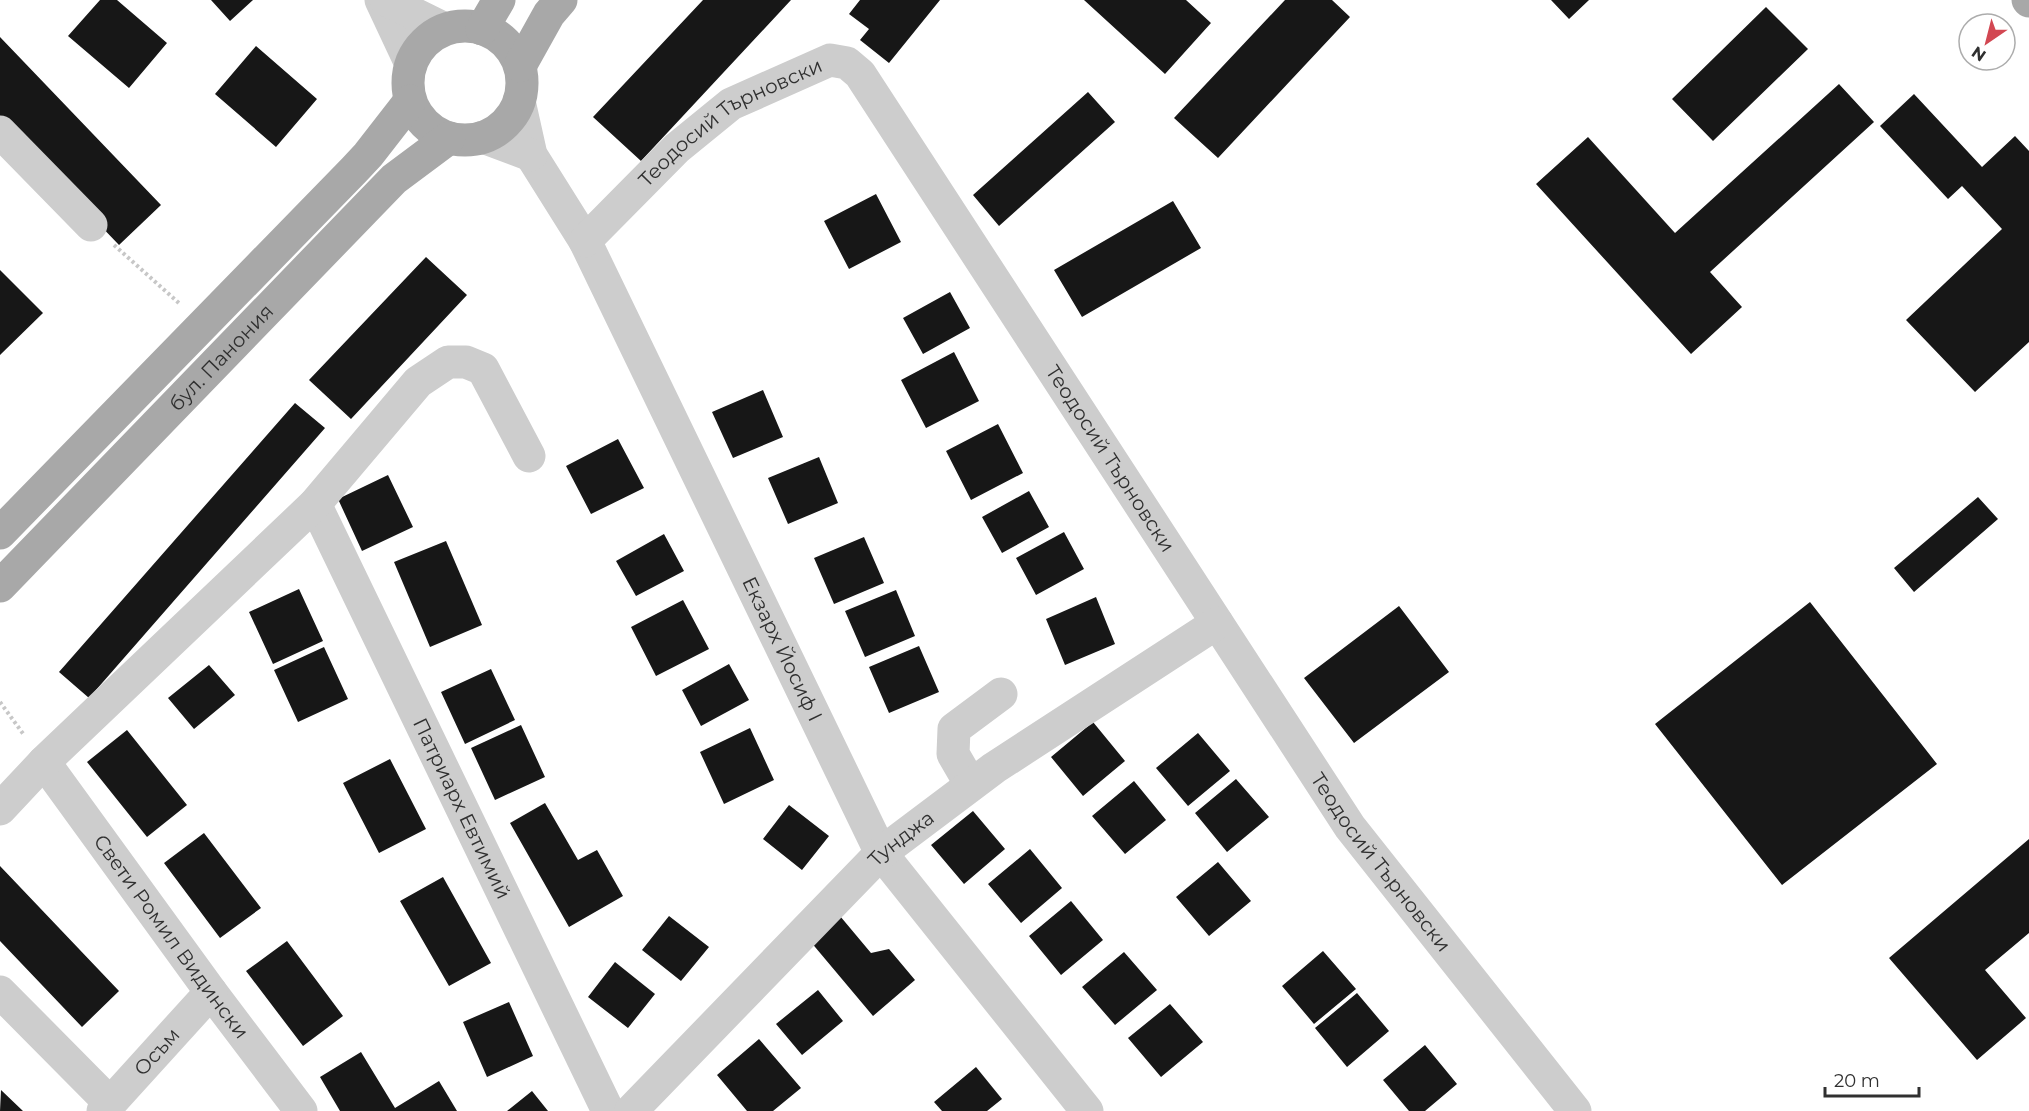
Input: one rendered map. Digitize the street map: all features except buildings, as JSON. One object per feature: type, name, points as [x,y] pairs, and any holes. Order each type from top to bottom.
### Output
[{"type":"main road","points":[[482,28],[499,0]]},
{"type":"main road","points":[[520,66],[549,14],[561,0]]},
{"type":"main road","points":[[464,26],[482,28],[499,36],[511,50],[520,66],[522,84],[519,101],[511,117],[498,129],[483,137],[466,140],[449,138],[432,130],[419,117],[410,101],[407,82],[411,64],[419,49],[430,37],[445,29],[464,26]]},
{"type":"main road","name":"бул. Панония","points":[[0,533],[354,170],[410,101]]},
{"type":"main road","name":"бул. Панония","points":[[0,586],[394,179],[449,138]]},
{"type":"street","points":[[381,0],[411,64]]},
{"type":"street","points":[[386,0],[445,29]]},
{"type":"street","name":"Теодосий Търновски","points":[[585,241],[677,148],[731,104],[830,60],[848,63],[860,74],[1350,827],[1575,1111]]},
{"type":"street","name":"Екзарх Йосиф I","points":[[519,101],[531,155],[585,241],[881,853],[1087,1111]]},
{"type":"street","points":[[0,132],[91,225]]},
{"type":"street","points":[[483,137],[531,155]]},
{"type":"street","points":[[0,808],[44,762],[315,504],[418,382],[448,362],[466,362],[483,369],[529,456]]},
{"type":"street","name":"Патриарх Евтимий","points":[[315,504],[608,1111]]},
{"type":"street","name":"Тунджа","points":[[631,1111],[881,853],[994,768],[1217,623]]},
{"type":"street","points":[[971,785],[953,754],[954,729],[1001,694]]},
{"type":"street","name":"Свети Ромил Видински","points":[[44,762],[301,1111]]},
{"type":"street","points":[[0,992],[106,1107]]},
{"type":"street","name":"Осъм","points":[[106,1107],[212,993]]},
{"type":"path","points":[[0,702],[44,762]]}]
